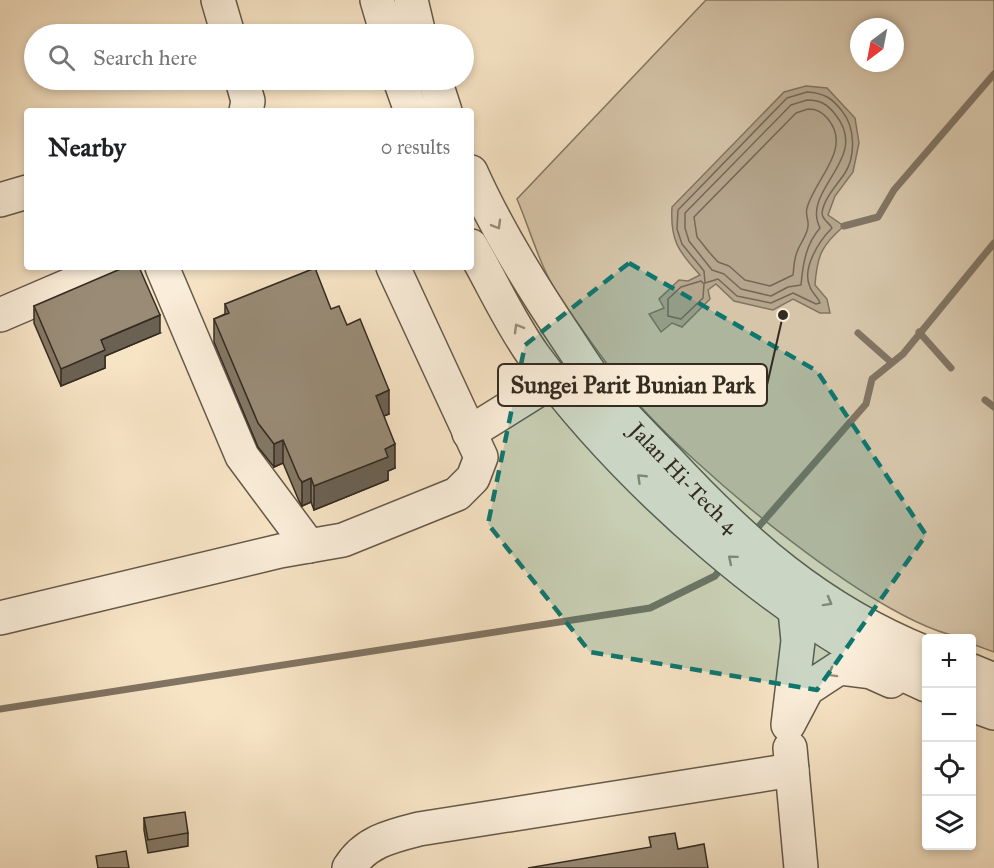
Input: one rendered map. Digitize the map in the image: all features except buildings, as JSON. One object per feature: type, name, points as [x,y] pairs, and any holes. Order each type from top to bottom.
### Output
[{"type":"street","points":[[218,0],[225,24]]},
{"type":"street","points":[[377,0],[384,24]]},
{"type":"street","points":[[411,0],[417,24]]},
{"type":"street","points":[[245,90],[248,101],[247,108]]},
{"type":"street","points":[[404,90],[410,108]]},
{"type":"street","points":[[438,90],[444,108]]},
{"type":"street","name":"Jalan Hi-Tech 4","points":[[474,179],[484,201],[536,293],[602,390],[692,507]]},
{"type":"street","points":[[0,200],[24,193]]},
{"type":"street","name":"Jalan Hi-Tech 4","points":[[474,251],[533,355],[604,442],[692,507],[784,592],[922,682]]},
{"type":"street","points":[[0,315],[105,270]]},
{"type":"street","points":[[163,270],[242,456],[309,546]]},
{"type":"street","points":[[0,618],[343,540],[457,494],[473,478],[481,457],[394,270]]},
{"type":"street","points":[[469,433],[554,380]]},
{"type":"street","points":[[784,592],[798,641],[788,725],[801,868]]},
{"type":"street","name":"Jalan Hi-Tech 4","points":[[784,592],[820,597],[902,643],[922,651]]},
{"type":"street","points":[[788,725],[807,689],[839,668],[871,672],[922,692]]},
{"type":"street","points":[[976,684],[982,703]]},
{"type":"street","points":[[349,868],[358,854],[383,839],[419,829],[792,770]]},
{"type":"highlighted area","points":[[629,263],[817,371],[926,535],[817,690],[590,652],[488,524],[525,345]]},
{"type":"shaded area","points":[[706,0],[994,0],[994,652],[976,645],[976,634],[954,634],[936,630],[892,609],[842,578],[740,500],[694,460],[630,394],[556,291],[545,270],[517,199]]},
{"type":"water","points":[[806,86],[827,88],[855,118],[859,143],[853,172],[835,196],[828,215],[844,226],[830,239],[822,251],[817,266],[815,285],[827,299],[830,313],[820,313],[793,299],[773,310],[734,301],[716,284],[708,290],[710,299],[682,327],[672,323],[661,332],[649,314],[664,308],[659,299],[679,280],[688,281],[700,275],[681,252],[674,237],[672,207],[784,92]]},
{"type":"waterway","points":[[844,226],[878,217],[894,190],[994,74]]},
{"type":"waterway","points":[[753,533],[866,404],[872,379],[903,354],[994,243]]},
{"type":"waterway","points":[[919,332],[951,368]]},
{"type":"waterway","points":[[858,333],[892,363]]},
{"type":"waterway","points":[[985,400],[994,407]]},
{"type":"waterway","points":[[0,709],[650,608],[715,576],[723,566]]},
{"type":"place","name":"Sungei Parit Bunian Park","points":[[783,315]]}]
